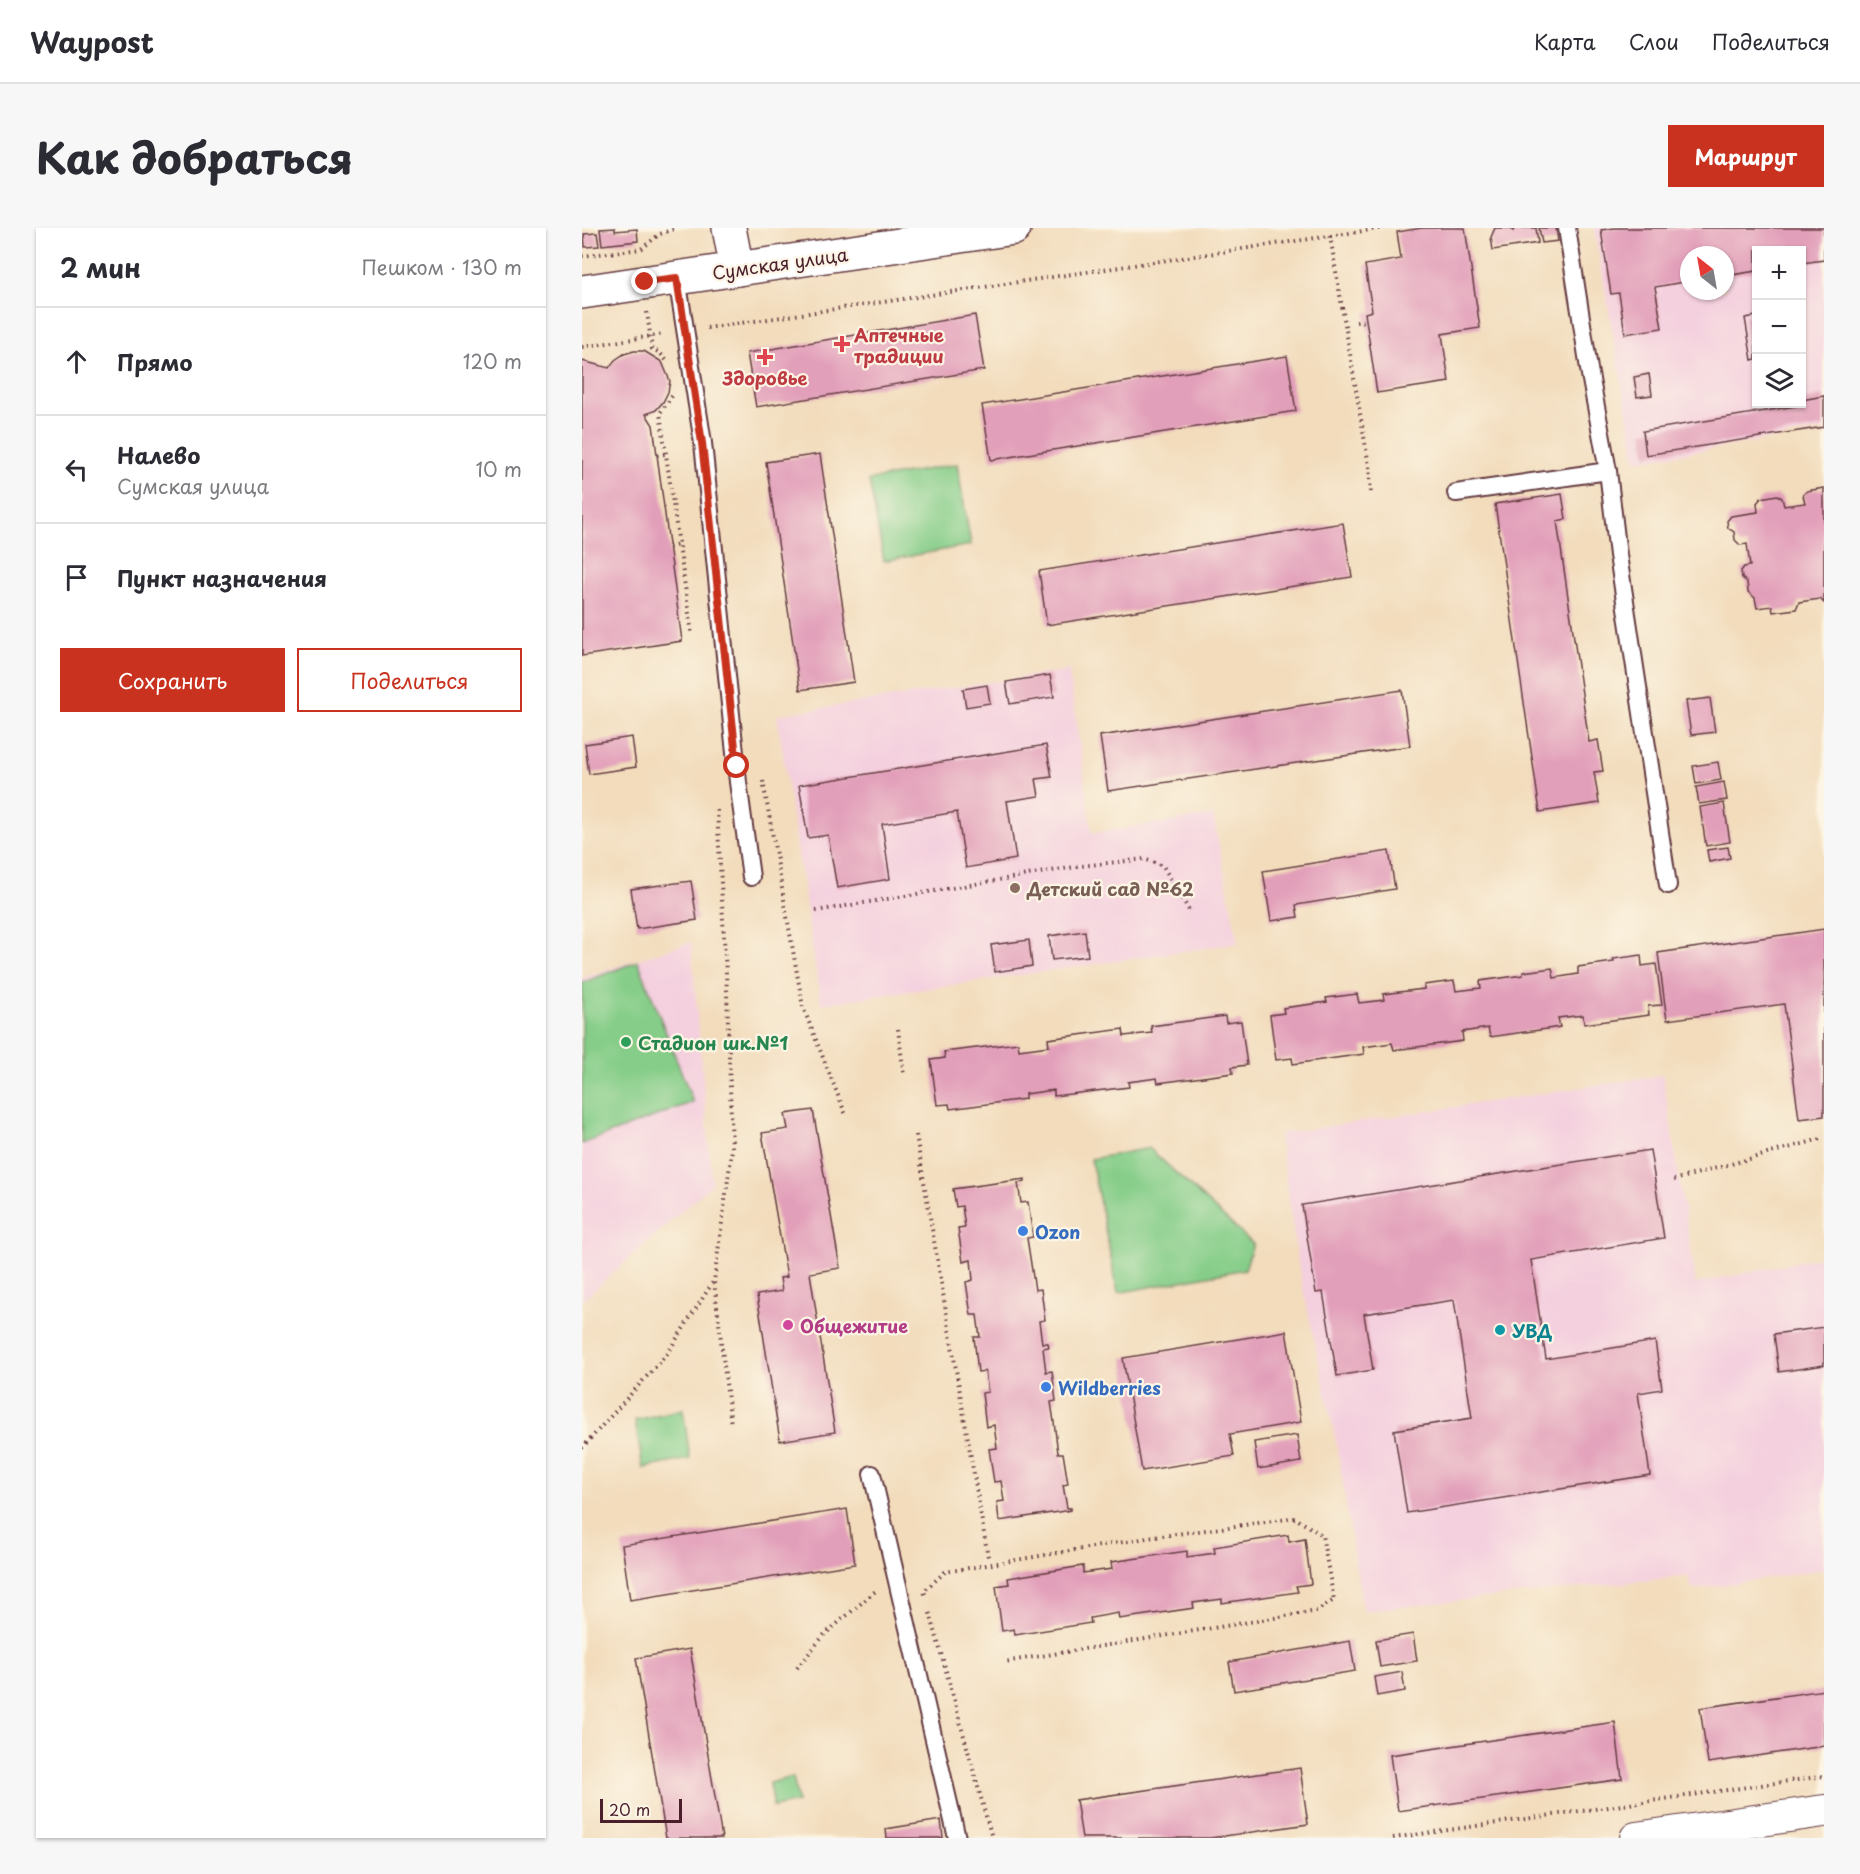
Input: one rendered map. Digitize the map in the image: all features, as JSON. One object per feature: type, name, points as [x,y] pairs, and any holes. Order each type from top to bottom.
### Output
[{"type":"main road","points":[[729,228],[736,269]]},
{"type":"main road","name":"Сумская улица","points":[[582,292],[1014,228]]},
{"type":"street","points":[[1636,1838],[1824,1812]]},
{"type":"lane","points":[[1567,228],[1608,471],[1618,555],[1668,885]]},
{"type":"lane","points":[[661,280],[685,331],[702,443],[738,782],[751,877]]},
{"type":"lane","points":[[1456,493],[1608,471]]},
{"type":"lane","points":[[872,1474],[957,1838]]},
{"type":"path","points":[[582,256],[641,249],[660,234],[678,228]]},
{"type":"path","points":[[582,347],[1384,228]]},
{"type":"path","points":[[1330,236],[1369,466],[1371,495]]},
{"type":"path","points":[[641,249],[661,280],[649,336],[652,349],[660,353],[668,362]]},
{"type":"path","points":[[1356,322],[1366,321]]},
{"type":"path","points":[[706,328],[708,339]]},
{"type":"path","points":[[672,395],[660,413],[692,635]]},
{"type":"path","points":[[657,455],[666,454]]},
{"type":"path","points":[[669,547],[679,545]]},
{"type":"path","points":[[762,775],[803,1007],[845,1113]]},
{"type":"path","points":[[717,808],[727,992],[732,1150],[714,1281],[730,1425]]},
{"type":"path","points":[[816,911],[1081,866],[1145,859],[1163,866],[1190,912]]},
{"type":"path","points":[[898,1029],[904,1076]]},
{"type":"path","points":[[916,1135],[988,1557]]},
{"type":"path","points":[[1674,1180],[1824,1138]]},
{"type":"path","points":[[582,1448],[667,1354],[714,1281]]},
{"type":"path","points":[[992,1838],[924,1591],[945,1572],[1158,1536],[1295,1518],[1322,1535],[1334,1600],[1317,1611],[1004,1662]]},
{"type":"path","points":[[797,1668],[824,1635],[896,1574]]},
{"type":"path","points":[[1393,1838],[1824,1776]]},
{"type":"shaded area","points":[[1594,228],[1824,228],[1824,430],[1636,461]]},
{"type":"shaded area","name":"Детский сад №62","points":[[1069,670],[1092,833],[1213,815],[1238,943],[821,1004],[777,715]]},
{"type":"shaded area","points":[[691,942],[712,1184],[582,1301],[582,978]]},
{"type":"shaded area","points":[[1663,1075],[1696,1284],[1824,1256],[1824,1569],[1692,1590],[1688,1576],[1363,1611],[1336,1441],[1299,1269],[1279,1134]]},
{"type":"green space","points":[[957,464],[971,545],[884,561],[869,480]]},
{"type":"green space","name":"Стадион шк.№1","points":[[638,961],[693,1102],[582,1144],[582,983]]},
{"type":"green space","points":[[1149,1148],[1253,1244],[1245,1269],[1118,1293],[1091,1159]]},
{"type":"green space","points":[[683,1409],[690,1459],[643,1468],[635,1420]]},
{"type":"green space","points":[[793,1777],[798,1802],[773,1807],[769,1783]]},
{"type":"building","points":[[615,228],[615,231],[637,229],[638,241],[602,245],[600,229]]},
{"type":"building","points":[[1422,228],[1465,228],[1480,328],[1442,334],[1449,382],[1377,393],[1365,313],[1372,311],[1365,265],[1401,259],[1397,232]]},
{"type":"building","points":[[1495,228],[1510,228],[1513,231],[1515,228],[1536,228],[1538,243],[1493,250],[1491,237]]},
{"type":"building","points":[[1539,228],[1556,228],[1558,241],[1542,243]]},
{"type":"building","points":[[1615,228],[1824,228],[1824,260],[1806,262],[1806,246],[1752,246],[1752,272],[1734,275],[1734,246],[1680,246],[1680,283],[1655,287],[1662,328],[1625,334],[1619,293],[1611,294],[1601,230]]},
{"type":"building","points":[[597,233],[599,246],[585,247],[584,234]]},
{"type":"building","points":[[975,315],[984,370],[756,407],[747,353]]},
{"type":"building","points":[[1752,317],[1752,360],[1745,318]]},
{"type":"building","points":[[634,351],[644,351],[662,362],[670,381],[663,402],[656,410],[646,414],[653,425],[682,641],[582,656],[582,361],[609,368],[615,360]]},
{"type":"building","points":[[1287,356],[1296,411],[991,460],[982,405]]},
{"type":"building","points":[[1649,374],[1652,395],[1637,397],[1634,377]]},
{"type":"building","points":[[1824,396],[1824,427],[1646,455],[1643,431],[1784,408],[1806,408],[1806,399]]},
{"type":"building","points":[[820,454],[854,682],[800,690],[766,462]]},
{"type":"building","points":[[1824,488],[1824,603],[1820,599],[1799,602],[1796,609],[1773,612],[1772,606],[1757,608],[1755,598],[1748,592],[1747,582],[1742,578],[1741,571],[1744,567],[1750,566],[1747,544],[1740,545],[1735,540],[1734,532],[1728,528],[1727,521],[1731,516],[1758,512],[1757,503],[1761,498],[1777,495],[1782,498],[1784,506],[1805,503],[1803,495],[1807,491]]},
{"type":"building","points":[[1562,494],[1566,519],[1557,521],[1589,742],[1598,740],[1603,771],[1594,772],[1599,803],[1540,812],[1495,504]]},
{"type":"building","points":[[1343,523],[1352,577],[1047,625],[1039,571]]},
{"type":"building","points":[[1050,675],[1054,697],[1010,704],[1006,682]]},
{"type":"building","points":[[987,685],[990,703],[966,707],[963,689]]},
{"type":"building","points":[[1402,690],[1410,746],[1108,791],[1100,736]]},
{"type":"building","points":[[1710,698],[1715,732],[1691,735],[1686,701]]},
{"type":"building","points":[[632,737],[636,767],[589,774],[585,744]]},
{"type":"building","points":[[1046,745],[1052,777],[1036,779],[1039,796],[1007,801],[1016,859],[966,868],[957,812],[882,824],[890,879],[837,888],[828,835],[808,838],[799,785]]},
{"type":"building","points":[[1718,762],[1721,780],[1696,784],[1693,766]]},
{"type":"building","points":[[1724,782],[1727,800],[1699,804],[1696,787]]},
{"type":"building","points":[[1724,803],[1730,842],[1706,846],[1700,807]]},
{"type":"building","points":[[1728,847],[1730,858],[1709,862],[1707,850]]},
{"type":"building","points":[[1389,851],[1395,889],[1296,905],[1298,917],[1271,921],[1263,871]]},
{"type":"building","points":[[691,881],[697,920],[637,929],[631,889]]},
{"type":"building","points":[[1824,929],[1824,1116],[1799,1119],[1784,1004],[1667,1020],[1658,953]]},
{"type":"building","points":[[1085,931],[1088,956],[1052,960],[1049,936]]},
{"type":"building","points":[[1029,940],[1032,966],[995,972],[991,945]]},
{"type":"building","points":[[1641,955],[1642,966],[1656,964],[1662,1005],[1648,1006],[1649,1015],[1584,1024],[1583,1015],[1558,1018],[1560,1027],[1490,1037],[1488,1028],[1462,1032],[1463,1041],[1394,1050],[1392,1043],[1363,1047],[1364,1054],[1293,1064],[1292,1058],[1276,1060],[1270,1015],[1284,1013],[1283,1008],[1327,1002],[1326,998],[1357,994],[1359,1003],[1384,1000],[1383,994],[1424,989],[1424,985],[1454,981],[1456,991],[1481,988],[1480,981],[1552,968],[1554,978],[1578,974],[1578,967],[1614,962],[1613,959]]},
{"type":"building","points":[[1225,1016],[1226,1023],[1241,1021],[1247,1065],[1232,1067],[1233,1073],[1158,1083],[1157,1078],[1128,1082],[1129,1087],[1054,1096],[1054,1090],[1025,1094],[1025,1099],[950,1109],[949,1104],[937,1105],[931,1060],[945,1058],[944,1052],[1018,1043],[1019,1050],[1049,1046],[1048,1039],[1123,1029],[1124,1036],[1152,1033],[1151,1026]]},
{"type":"building","points":[[813,1110],[840,1268],[810,1273],[835,1432],[780,1441],[757,1295],[782,1291],[780,1278],[787,1277],[762,1133],[788,1129],[785,1114]]},
{"type":"building","name":"УВД","points":[[1650,1150],[1664,1238],[1531,1260],[1546,1359],[1655,1341],[1662,1389],[1638,1393],[1650,1475],[1407,1513],[1394,1430],[1472,1418],[1454,1300],[1364,1314],[1373,1370],[1337,1376],[1323,1292],[1316,1293],[1302,1205]]},
{"type":"building","points":[[1025,1179],[1025,1182],[1018,1183],[1021,1203],[1028,1202],[1033,1237],[1027,1238],[1035,1290],[1041,1289],[1045,1320],[1039,1321],[1042,1343],[1048,1343],[1049,1347],[1043,1348],[1046,1372],[1052,1371],[1056,1401],[1051,1402],[1058,1453],[1063,1453],[1068,1484],[1063,1485],[1067,1508],[1071,1510],[999,1521],[997,1502],[1004,1501],[1001,1481],[994,1482],[989,1449],[997,1448],[994,1425],[986,1427],[982,1393],[988,1392],[985,1371],[978,1372],[974,1337],[980,1337],[977,1315],[971,1315],[966,1282],[973,1280],[971,1260],[963,1262],[958,1228],[965,1227],[962,1206],[956,1207],[953,1189]]},
{"type":"building","points":[[1824,1327],[1824,1365],[1779,1372],[1774,1334]]},
{"type":"building","points":[[1286,1331],[1301,1422],[1230,1434],[1234,1456],[1142,1471],[1123,1358]]},
{"type":"building","points":[[1297,1435],[1301,1462],[1258,1469],[1254,1442]]},
{"type":"building","points":[[847,1509],[855,1564],[630,1600],[622,1545]]},
{"type":"building","points":[[1288,1535],[1289,1542],[1305,1539],[1311,1584],[1296,1586],[1298,1592],[1222,1603],[1222,1599],[1193,1603],[1194,1608],[1119,1619],[1118,1613],[1090,1618],[1091,1623],[1015,1635],[1014,1629],[1002,1631],[996,1586],[1009,1584],[1008,1578],[1083,1566],[1083,1573],[1112,1569],[1111,1562],[1187,1551],[1187,1557],[1215,1553],[1214,1547]]},
{"type":"building","points":[[1413,1634],[1417,1661],[1380,1667],[1376,1640]]},
{"type":"building","points":[[1350,1641],[1355,1671],[1234,1691],[1229,1662]]},
{"type":"building","points":[[690,1649],[722,1838],[666,1838],[636,1658]]},
{"type":"building","points":[[1402,1672],[1405,1691],[1377,1696],[1374,1677]]},
{"type":"building","points":[[1824,1690],[1824,1746],[1708,1763],[1700,1708]]},
{"type":"building","points":[[1615,1722],[1622,1779],[1398,1811],[1390,1755]]},
{"type":"building","points":[[1300,1768],[1308,1824],[1210,1838],[1082,1838],[1076,1800]]},
{"type":"building","points":[[941,1820],[943,1838],[887,1838],[886,1829]]},
{"type":"place","name":"Аптечные традиции","points":[[842,344]]},
{"type":"place","name":"Здоровье","points":[[765,357]]},
{"type":"place","name":"Детский сад №62","points":[[1015,888]]},
{"type":"place","name":"Стадион шк.№1","points":[[626,1042]]},
{"type":"place","name":"Ozon","points":[[1023,1231]]},
{"type":"place","name":"Общежитие","points":[[788,1325]]},
{"type":"place","name":"УВД","points":[[1500,1330]]},
{"type":"place","name":"Wildberries","points":[[1046,1387]]},
{"type":"route","points":[[645,282],[677,278],[702,443],[737,766]]}]
